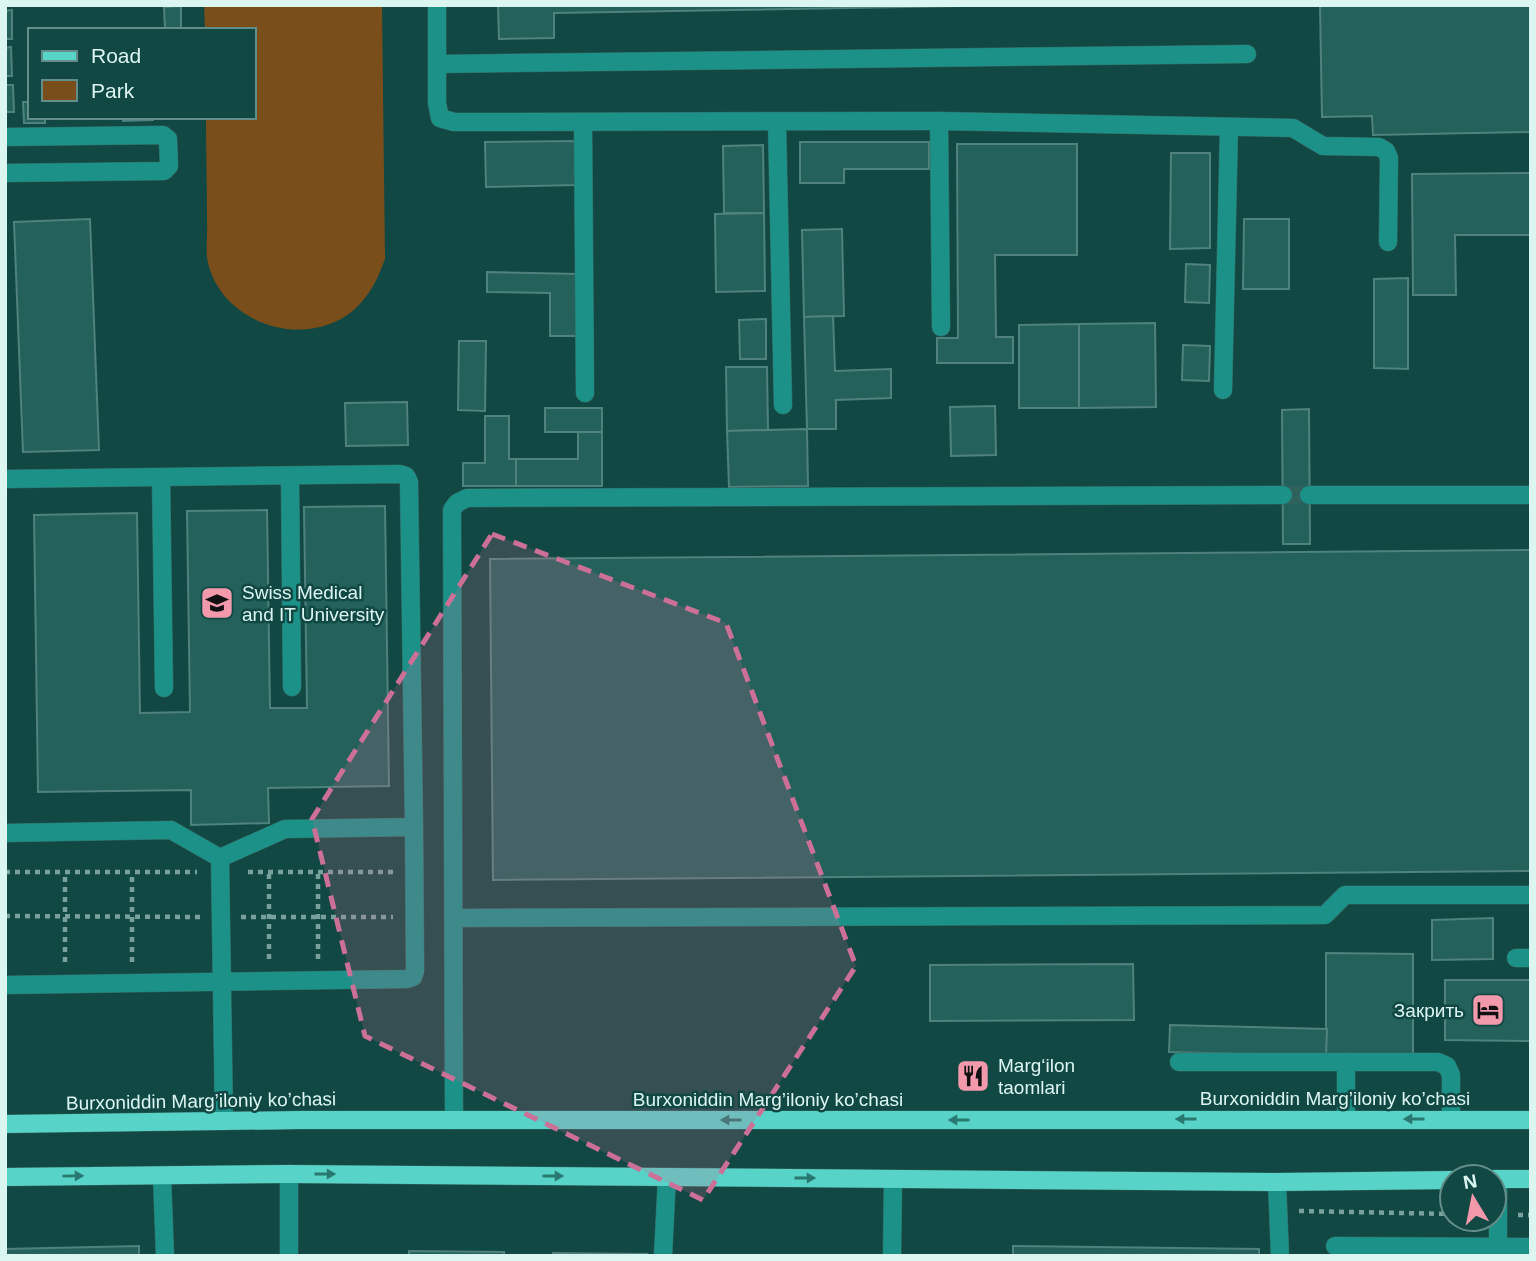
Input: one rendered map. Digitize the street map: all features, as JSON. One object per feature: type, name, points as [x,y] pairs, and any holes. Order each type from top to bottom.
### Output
[{"type":"main road","name":"Burxoniddin Marg’iloniy ko’chasi","points":[[5,1124],[454,1120],[1531,1120]]},
{"type":"main road","points":[[5,1177],[289,1174],[1277,1182],[1438,1180]]},
{"type":"main road","points":[[1508,1179],[1531,1179]]},
{"type":"street","points":[[437,5],[437,103],[440,118],[454,122],[939,121],[1293,128],[1323,146],[1379,147],[1386,151],[1389,158],[1388,242]]},
{"type":"street","points":[[437,64],[1247,54]]},
{"type":"street","points":[[939,121],[941,327]]},
{"type":"street","points":[[583,122],[585,393]]},
{"type":"street","points":[[777,122],[783,405]]},
{"type":"street","points":[[1223,390],[1229,127]]},
{"type":"street","points":[[5,137],[163,135],[169,139],[169,166],[164,171],[5,173]]},
{"type":"street","points":[[290,475],[292,687]]},
{"type":"street","points":[[5,479],[406,476],[409,482],[415,971],[413,977],[407,979],[5,985]]},
{"type":"street","points":[[161,478],[164,688]]},
{"type":"street","points":[[454,1120],[452,510],[457,503],[467,498],[1283,495]]},
{"type":"street","points":[[1309,495],[1531,495]]},
{"type":"street","points":[[220,858],[285,829],[414,827]]},
{"type":"street","points":[[5,833],[171,830],[220,858]]},
{"type":"street","points":[[220,858],[224,1121]]},
{"type":"street","points":[[454,918],[1325,915],[1345,895],[1531,895]]},
{"type":"street","points":[[1179,1062],[1438,1062],[1447,1066],[1451,1075],[1451,1119]]},
{"type":"street","points":[[1346,1062],[1346,1119]]},
{"type":"street","points":[[289,1174],[289,1256]]},
{"type":"street","points":[[162,1175],[165,1256]]},
{"type":"street","points":[[663,1256],[667,1177]]},
{"type":"street","points":[[892,1256],[893,1179]]},
{"type":"street","points":[[1277,1182],[1279,1256]]},
{"type":"street","points":[[1498,1233],[1498,1246]]},
{"type":"street","points":[[1335,1246],[1531,1247]]},
{"type":"path","points":[[65,872],[65,984]]},
{"type":"path","points":[[132,872],[132,983]]},
{"type":"path","points":[[269,872],[269,981]]},
{"type":"path","points":[[317,980],[318,872]]},
{"type":"path","points":[[1278,1211],[1438,1214]]},
{"type":"highlighted area","points":[[492,534],[726,623],[856,966],[703,1200],[365,1036],[312,819]]},
{"type":"green space","points":[[204,5],[382,5],[385,259],[365,298],[336,322],[314,328],[291,329],[269,325],[248,316],[231,302],[217,284],[208,263],[207,253],[206,119],[256,119],[256,28],[205,28]]},
{"type":"building","points":[[498,5],[1024,5],[554,13],[554,38],[499,39]]},
{"type":"building","points":[[1320,5],[1531,5],[1531,132],[1373,135],[1372,116],[1322,117]]},
{"type":"building","points":[[181,6],[181,28],[165,28],[164,7]]},
{"type":"building","points":[[12,10],[12,39],[5,39],[5,11]]},
{"type":"building","points":[[11,47],[12,76],[5,76],[5,48]]},
{"type":"building","points":[[5,85],[13,85],[14,112],[5,112]]},
{"type":"building","points":[[23,102],[28,102],[28,119],[45,119],[45,123],[24,123]]},
{"type":"building","points":[[123,119],[153,119],[153,120]]},
{"type":"building","points":[[577,141],[577,185],[486,187],[485,142]]},
{"type":"building","points":[[800,142],[929,142],[929,169],[844,169],[844,183],[800,183]]},
{"type":"building","points":[[957,144],[1077,144],[1077,255],[995,255],[996,337],[1013,337],[1013,363],[937,363],[937,338],[958,338]]},
{"type":"building","points":[[763,145],[764,213],[724,213],[723,146]]},
{"type":"building","points":[[1171,153],[1210,153],[1210,248],[1170,249]]},
{"type":"building","points":[[1531,173],[1531,235],[1455,235],[1456,295],[1413,295],[1412,174]]},
{"type":"building","points":[[764,213],[765,291],[716,292],[715,214]]},
{"type":"building","points":[[90,219],[99,450],[23,452],[14,222]]},
{"type":"building","points":[[1244,219],[1289,219],[1289,289],[1243,289]]},
{"type":"building","points":[[842,229],[844,316],[804,317],[802,230]]},
{"type":"building","points":[[1186,264],[1210,265],[1209,303],[1185,302]]},
{"type":"building","points":[[487,272],[579,274],[578,336],[550,336],[550,293],[487,292]]},
{"type":"building","points":[[1408,278],[1408,369],[1374,368],[1374,279]]},
{"type":"building","points":[[833,316],[835,371],[891,369],[891,398],[836,400],[836,429],[807,429],[804,317]]},
{"type":"building","points":[[766,319],[766,359],[740,359],[739,320]]},
{"type":"building","points":[[1155,323],[1156,407],[1079,408],[1079,324]]},
{"type":"building","points":[[1079,324],[1079,408],[1019,408],[1019,325]]},
{"type":"building","points":[[459,341],[486,341],[485,411],[458,410]]},
{"type":"building","points":[[1183,345],[1210,346],[1209,381],[1182,380]]},
{"type":"building","points":[[726,367],[767,367],[768,430],[727,431]]},
{"type":"building","points":[[407,402],[408,445],[346,446],[345,403]]},
{"type":"building","points":[[995,406],[996,455],[951,456],[950,407]]},
{"type":"building","points":[[545,408],[602,408],[602,432],[545,432]]},
{"type":"building","points":[[1309,409],[1310,544],[1283,544],[1282,410]]},
{"type":"building","points":[[485,416],[509,416],[509,459],[516,459],[516,486],[463,486],[463,463],[485,463]]},
{"type":"building","points":[[807,429],[808,486],[729,487],[727,431]]},
{"type":"building","points":[[578,432],[602,432],[602,486],[516,486],[516,459],[578,459]]},
{"type":"building","points":[[385,506],[389,786],[268,788],[269,823],[191,825],[191,790],[38,792],[34,515],[137,513],[140,713],[190,712],[187,511],[267,510],[270,708],[307,708],[304,507]]},
{"type":"building","points":[[1531,550],[1531,871],[493,880],[490,559]]},
{"type":"building","points":[[1493,918],[1493,959],[1432,960],[1432,920]]},
{"type":"building","points":[[1326,953],[1413,954],[1413,1057],[1326,1056]]},
{"type":"building","points":[[1133,964],[1134,1020],[930,1021],[930,965]]},
{"type":"building","name":"Закрить","points":[[1445,980],[1531,980],[1531,1041],[1445,1040]]},
{"type":"building","points":[[1170,1025],[1327,1029],[1326,1056],[1169,1052]]},
{"type":"building","points":[[139,1246],[139,1256],[5,1256],[5,1249]]},
{"type":"building","points":[[1013,1246],[1259,1249],[1259,1256],[1013,1256]]},
{"type":"building","points":[[409,1251],[504,1252],[504,1256],[409,1256]]},
{"type":"building","points":[[553,1253],[647,1254],[647,1256],[553,1256]]},
{"type":"tunnel","points":[[1283,495],[1309,495]]},
{"type":"place","name":"Swiss Medical and IT University","points":[[217,603]]},
{"type":"place","name":"Закрить","points":[[1488,1010]]},
{"type":"place","name":"Margʻilon taomlari","points":[[973,1076]]}]
